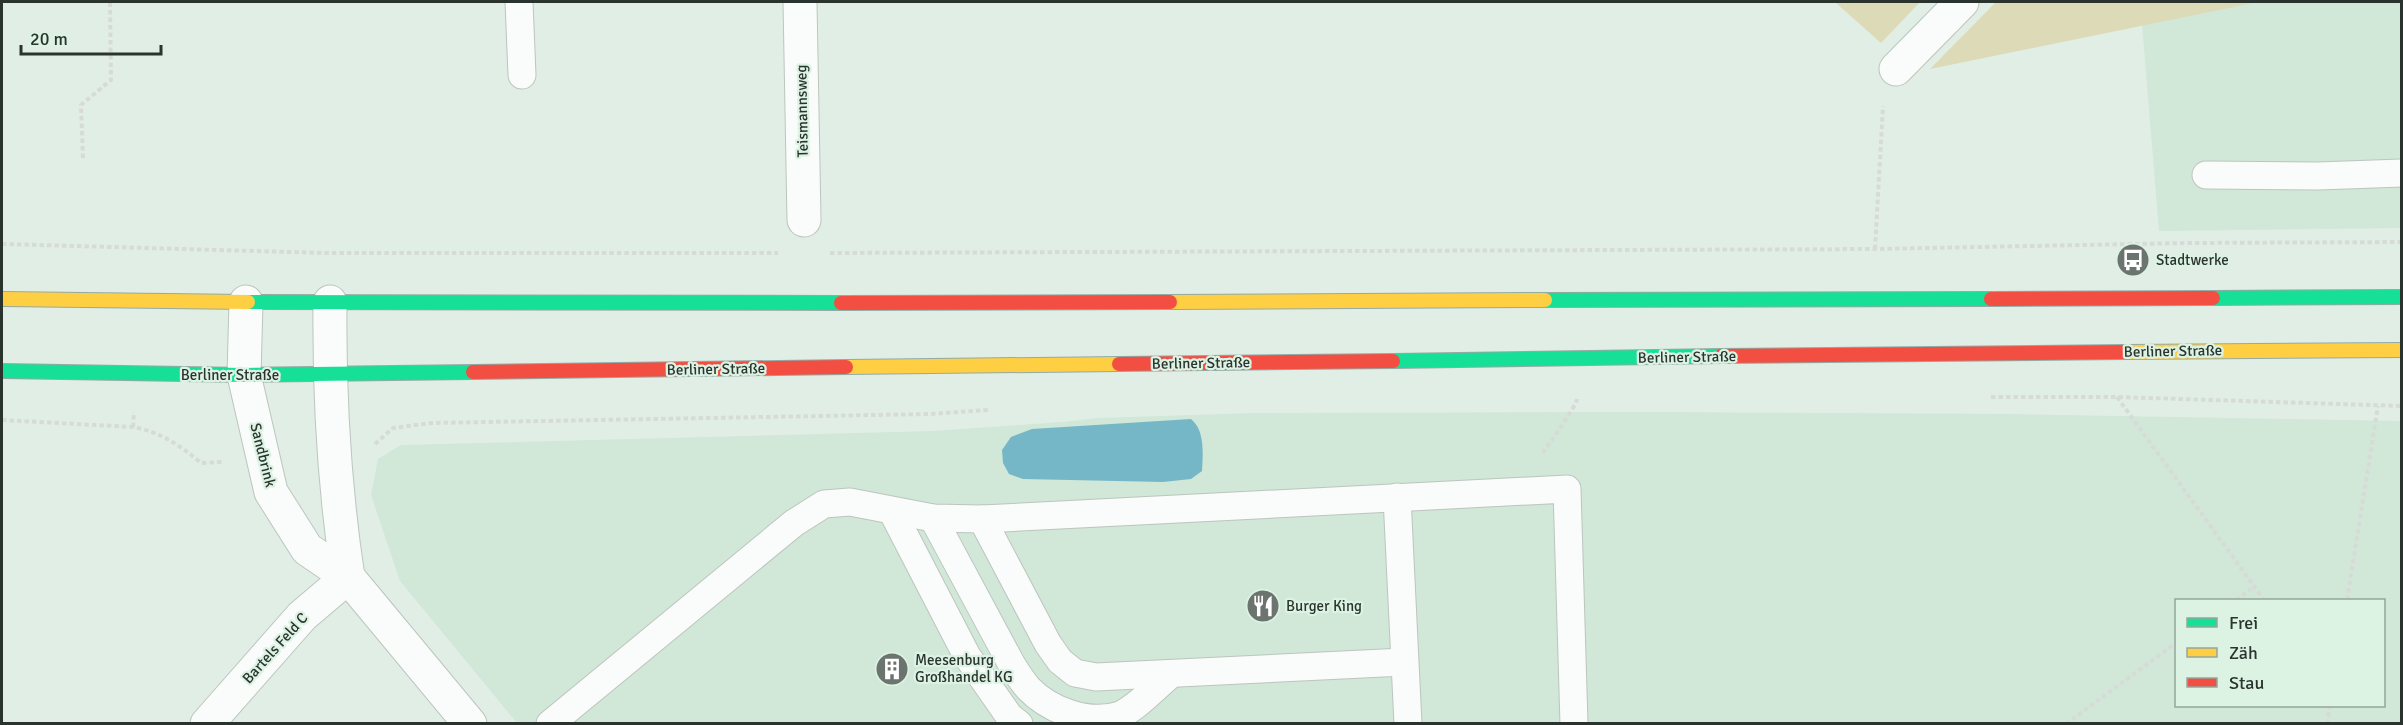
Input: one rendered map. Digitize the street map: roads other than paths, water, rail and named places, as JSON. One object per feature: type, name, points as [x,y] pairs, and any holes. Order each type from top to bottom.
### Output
[{"type":"main road","points":[[2,299],[806,303],[2402,297]]},
{"type":"main road","name":"Berliner Straße","points":[[2,371],[244,375],[2206,350],[2402,350]]},
{"type":"street","name":"Teismannsweg","points":[[800,2],[804,220]]},
{"type":"street","points":[[1896,69],[1962,2]]},
{"type":"street","name":"Sandbrink","points":[[246,302],[244,375],[271,492],[308,549],[348,577],[470,723]]},
{"type":"street","points":[[330,302],[329,374],[336,489],[348,577]]},
{"type":"street","name":"Bartels Feld C","points":[[207,723],[302,616],[348,577]]},
{"type":"lane","points":[[519,2],[522,75]]},
{"type":"lane","points":[[2206,175],[2318,176],[2402,173]]},
{"type":"lane","points":[[550,723],[794,523],[824,504],[850,501],[933,518],[982,519],[1567,489],[1574,723]]},
{"type":"lane","points":[[1397,497],[1408,723]]},
{"type":"lane","points":[[892,511],[967,656],[1009,716],[1018,723]]},
{"type":"lane","points":[[933,518],[1012,665],[1026,687],[1044,702],[1064,713],[1083,719],[1109,719],[1122,714],[1170,675]]},
{"type":"lane","points":[[982,519],[1047,644],[1060,662],[1075,673],[1096,677],[1170,675],[1404,662]]},
{"type":"water","points":[[1191,419],[1199,429],[1203,457],[1202,471],[1191,479],[1163,482],[1023,479],[1009,474],[1003,463],[1002,450],[1011,437],[1032,429]]},
{"type":"place","name":"Stadtwerke","points":[[2133,260]]},
{"type":"place","name":"Burger King","points":[[1263,606]]},
{"type":"place","name":"Meesenburg Großhandel KG","points":[[892,669]]}]
